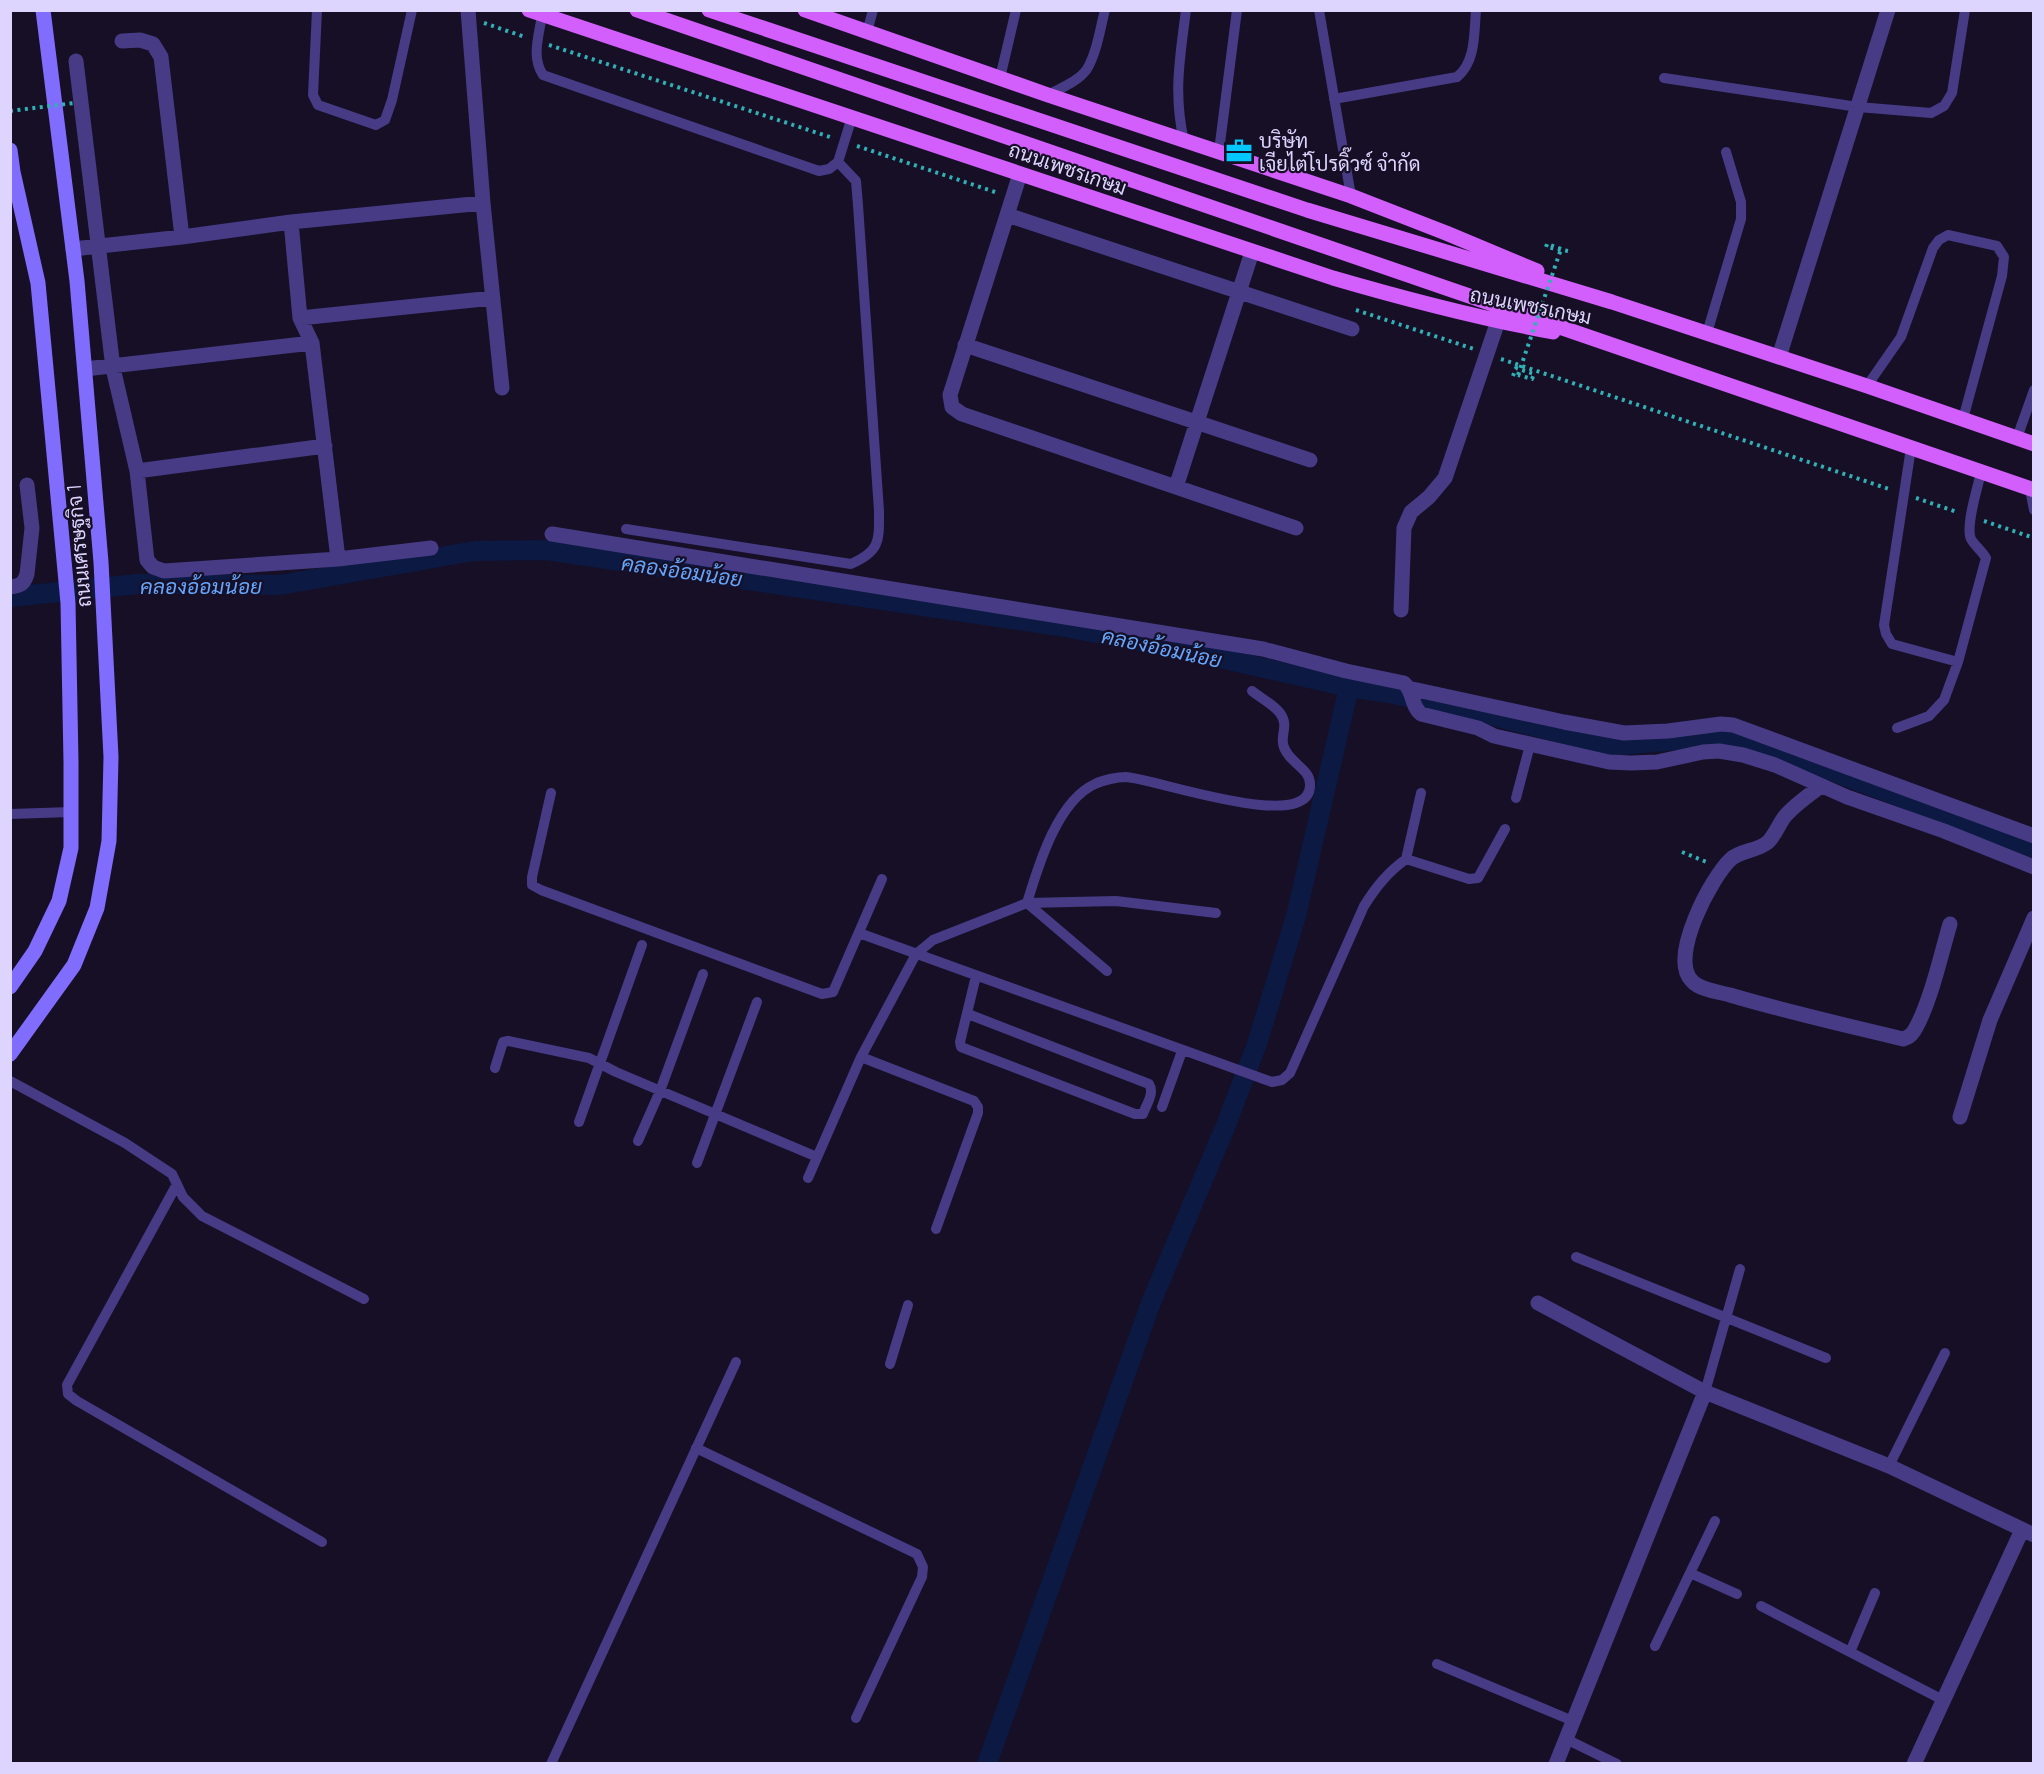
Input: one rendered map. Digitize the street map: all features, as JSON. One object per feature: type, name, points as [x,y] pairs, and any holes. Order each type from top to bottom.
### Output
[{"type":"main road","name":"ถนนเศรษฐกิจ 1","points":[[10,1054],[74,966],[97,908],[110,841],[111,757],[101,562],[73,249],[43,10]]},
{"type":"main road","name":"ถนนเพชรเกษม","points":[[637,10],[2032,489]]},
{"type":"main road","name":"ถนนเพชรเกษม","points":[[709,10],[1307,210],[1612,302],[2034,444]]},
{"type":"main road","name":"ถนนเพชรเกษม","points":[[805,10],[1048,95],[1351,196],[1612,302]]},
{"type":"main road","name":"ถนนเพชรเกษม","points":[[536,13],[1252,252],[1393,296],[1497,321],[1600,340]]},
{"type":"main road","name":"ถนนเศรษฐกิจ 1","points":[[10,150],[12,172],[38,283],[65,561],[68,603],[71,812],[71,848],[59,901],[35,951],[10,987]]},
{"type":"street","points":[[1779,357],[1888,10]]},
{"type":"street","points":[[469,14],[483,203],[502,388]]},
{"type":"street","points":[[122,41],[140,40],[153,44],[160,57],[182,237]]},
{"type":"street","points":[[76,61],[113,368],[137,471],[147,560],[153,567],[164,571],[339,558],[431,548]]},
{"type":"street","points":[[1020,174],[950,395],[952,407],[962,414],[1296,528]]},
{"type":"street","points":[[73,249],[291,222],[483,203]]},
{"type":"street","points":[[1007,215],[1352,329]]},
{"type":"street","points":[[291,222],[300,318],[312,343],[339,558]]},
{"type":"street","points":[[1176,487],[1252,252]]},
{"type":"street","points":[[300,318],[493,298]]},
{"type":"street","points":[[1401,610],[1404,528],[1411,512],[1429,498],[1445,478],[1497,321]]},
{"type":"street","points":[[84,369],[113,368],[312,343]]},
{"type":"street","points":[[965,345],[1310,460]]},
{"type":"street","points":[[137,471],[325,446]]},
{"type":"street","points":[[10,587],[20,586],[27,574],[32,528],[27,485]]},
{"type":"street","points":[[552,534],[1263,649],[1346,671],[1404,683],[1409,689],[1416,710],[1421,714],[1478,728],[1494,736],[1598,760],[1631,764],[1657,762],[1703,752],[1719,751],[1743,755],[1775,765],[1821,786],[2034,867]]},
{"type":"street","points":[[1409,689],[1624,733],[1668,731],[1721,724],[1733,725],[2034,837]]},
{"type":"street","points":[[1821,786],[1784,816],[1767,843],[1734,856],[1721,869],[1687,938],[1685,969],[1692,981],[1747,1000],[1903,1039],[1909,1037],[1914,1031],[1924,1009],[1950,924]]},
{"type":"street","points":[[1960,1117],[1990,1020],[2034,918]]},
{"type":"street","points":[[1538,1303],[1706,1392],[1889,1466],[2028,1533],[1943,1700],[1914,1764]]},
{"type":"street","points":[[1556,1764],[1706,1392]]},
{"type":"lane","points":[[317,10],[313,95],[318,105],[376,124],[385,120],[392,100],[412,10]]},
{"type":"lane","points":[[867,32],[873,10]]},
{"type":"lane","points":[[1000,78],[1016,10]]},
{"type":"lane","points":[[1048,95],[1072,82],[1086,70],[1095,48],[1105,10]]},
{"type":"lane","points":[[1184,141],[1179,119],[1177,87],[1186,10]]},
{"type":"lane","points":[[1220,151],[1237,10]]},
{"type":"lane","points":[[1319,10],[1351,196]]},
{"type":"lane","points":[[1334,99],[1457,77],[1464,72],[1471,57],[1476,10]]},
{"type":"lane","points":[[1664,78],[1858,107],[1931,113],[1944,106],[1952,93],[1965,10]]},
{"type":"lane","points":[[536,13],[538,41],[536,65],[543,75],[819,171],[829,169],[838,162],[852,117]]},
{"type":"lane","points":[[1707,333],[1741,219],[1741,202],[1726,152]]},
{"type":"lane","points":[[626,529],[851,564],[865,558],[875,549],[879,536],[879,511],[856,181],[838,162]]},
{"type":"lane","points":[[1867,386],[1901,337],[1933,248],[1939,240],[1948,235],[1997,246],[2004,257],[2002,276],[1963,419]]},
{"type":"lane","points":[[2017,438],[2034,390]]},
{"type":"lane","points":[[1911,448],[1884,625],[1892,644],[1958,662]]},
{"type":"lane","points":[[1897,728],[1929,716],[1944,700],[1958,662],[1986,558],[1973,542],[1969,532],[1981,472]]},
{"type":"lane","points":[[2032,489],[2034,510]]},
{"type":"lane","points":[[1027,903],[1042,855],[1063,816],[1080,794],[1095,783],[1125,777],[1252,805],[1280,807],[1298,804],[1311,787],[1309,777],[1282,747],[1284,725],[1280,712],[1252,691]]},
{"type":"lane","points":[[1516,798],[1530,745]]},
{"type":"lane","points":[[550,793],[532,885],[822,994],[833,992],[882,879]]},
{"type":"lane","points":[[859,933],[1230,1068],[1272,1082],[1282,1080],[1290,1073],[1364,906],[1376,886],[1406,859],[1421,793]]},
{"type":"lane","points":[[10,814],[71,812]]},
{"type":"lane","points":[[1406,859],[1469,879],[1478,878],[1505,828]]},
{"type":"lane","points":[[808,1178],[861,1057],[916,954],[933,940],[1027,903],[1116,901],[1216,913]]},
{"type":"lane","points":[[1027,903],[1107,971]]},
{"type":"lane","points":[[579,1122],[642,945]]},
{"type":"lane","points":[[638,1141],[660,1091],[703,974]]},
{"type":"lane","points":[[968,1014],[1149,1084],[1152,1087],[1151,1092],[1143,1113],[1135,1114],[961,1047],[960,1042],[976,976]]},
{"type":"lane","points":[[697,1163],[757,1002]]},
{"type":"lane","points":[[495,1068],[501,1046],[503,1042],[508,1041],[589,1058],[616,1072],[817,1157]]},
{"type":"lane","points":[[1162,1107],[1182,1051]]},
{"type":"lane","points":[[861,1057],[974,1101],[978,1107],[978,1113],[936,1229]]},
{"type":"lane","points":[[10,1081],[125,1143],[172,1174],[183,1197],[202,1216],[364,1299]]},
{"type":"lane","points":[[177,1184],[66,1385],[68,1394],[322,1542]]},
{"type":"lane","points":[[1576,1257],[1826,1358]]},
{"type":"lane","points":[[1706,1392],[1740,1269]]},
{"type":"lane","points":[[890,1364],[908,1305]]},
{"type":"lane","points":[[1889,1466],[1945,1353]]},
{"type":"lane","points":[[551,1764],[736,1362]]},
{"type":"lane","points":[[696,1448],[916,1554],[922,1561],[922,1577],[856,1718]]},
{"type":"lane","points":[[1655,1646],[1715,1521]]},
{"type":"lane","points":[[1690,1573],[1737,1594]]},
{"type":"lane","points":[[1850,1652],[1875,1593]]},
{"type":"lane","points":[[1761,1606],[1943,1700]]},
{"type":"lane","points":[[1437,1664],[1573,1721]]},
{"type":"lane","points":[[1566,1739],[1617,1764]]},
{"type":"path","points":[[469,14],[538,41],[1012,197]]},
{"type":"path","points":[[10,111],[74,104]]},
{"type":"path","points":[[1513,376],[1516,368],[1525,371],[1534,374],[1532,379],[1518,375],[1522,364],[1543,301],[1547,291],[1557,259],[1561,249],[1547,244],[1546,247],[1557,249],[1568,251]]},
{"type":"path","points":[[1354,310],[2034,538]]},
{"type":"path","points":[[1682,852],[1721,869]]},
{"type":"waterway","name":"คลองอ้อมน้อย","points":[[10,597],[138,584],[280,585],[474,551],[546,550],[1065,627],[1478,712],[1611,746],[1721,736],[1774,749],[2034,848]]},
{"type":"waterway","points":[[987,1764],[1150,1305],[1226,1125],[1257,1044],[1296,916],[1349,687]]},
{"type":"place","name":"บริษัท เจียไต๋โปรดิ๊วซ์ จำกัด","points":[[1239,151]]}]
